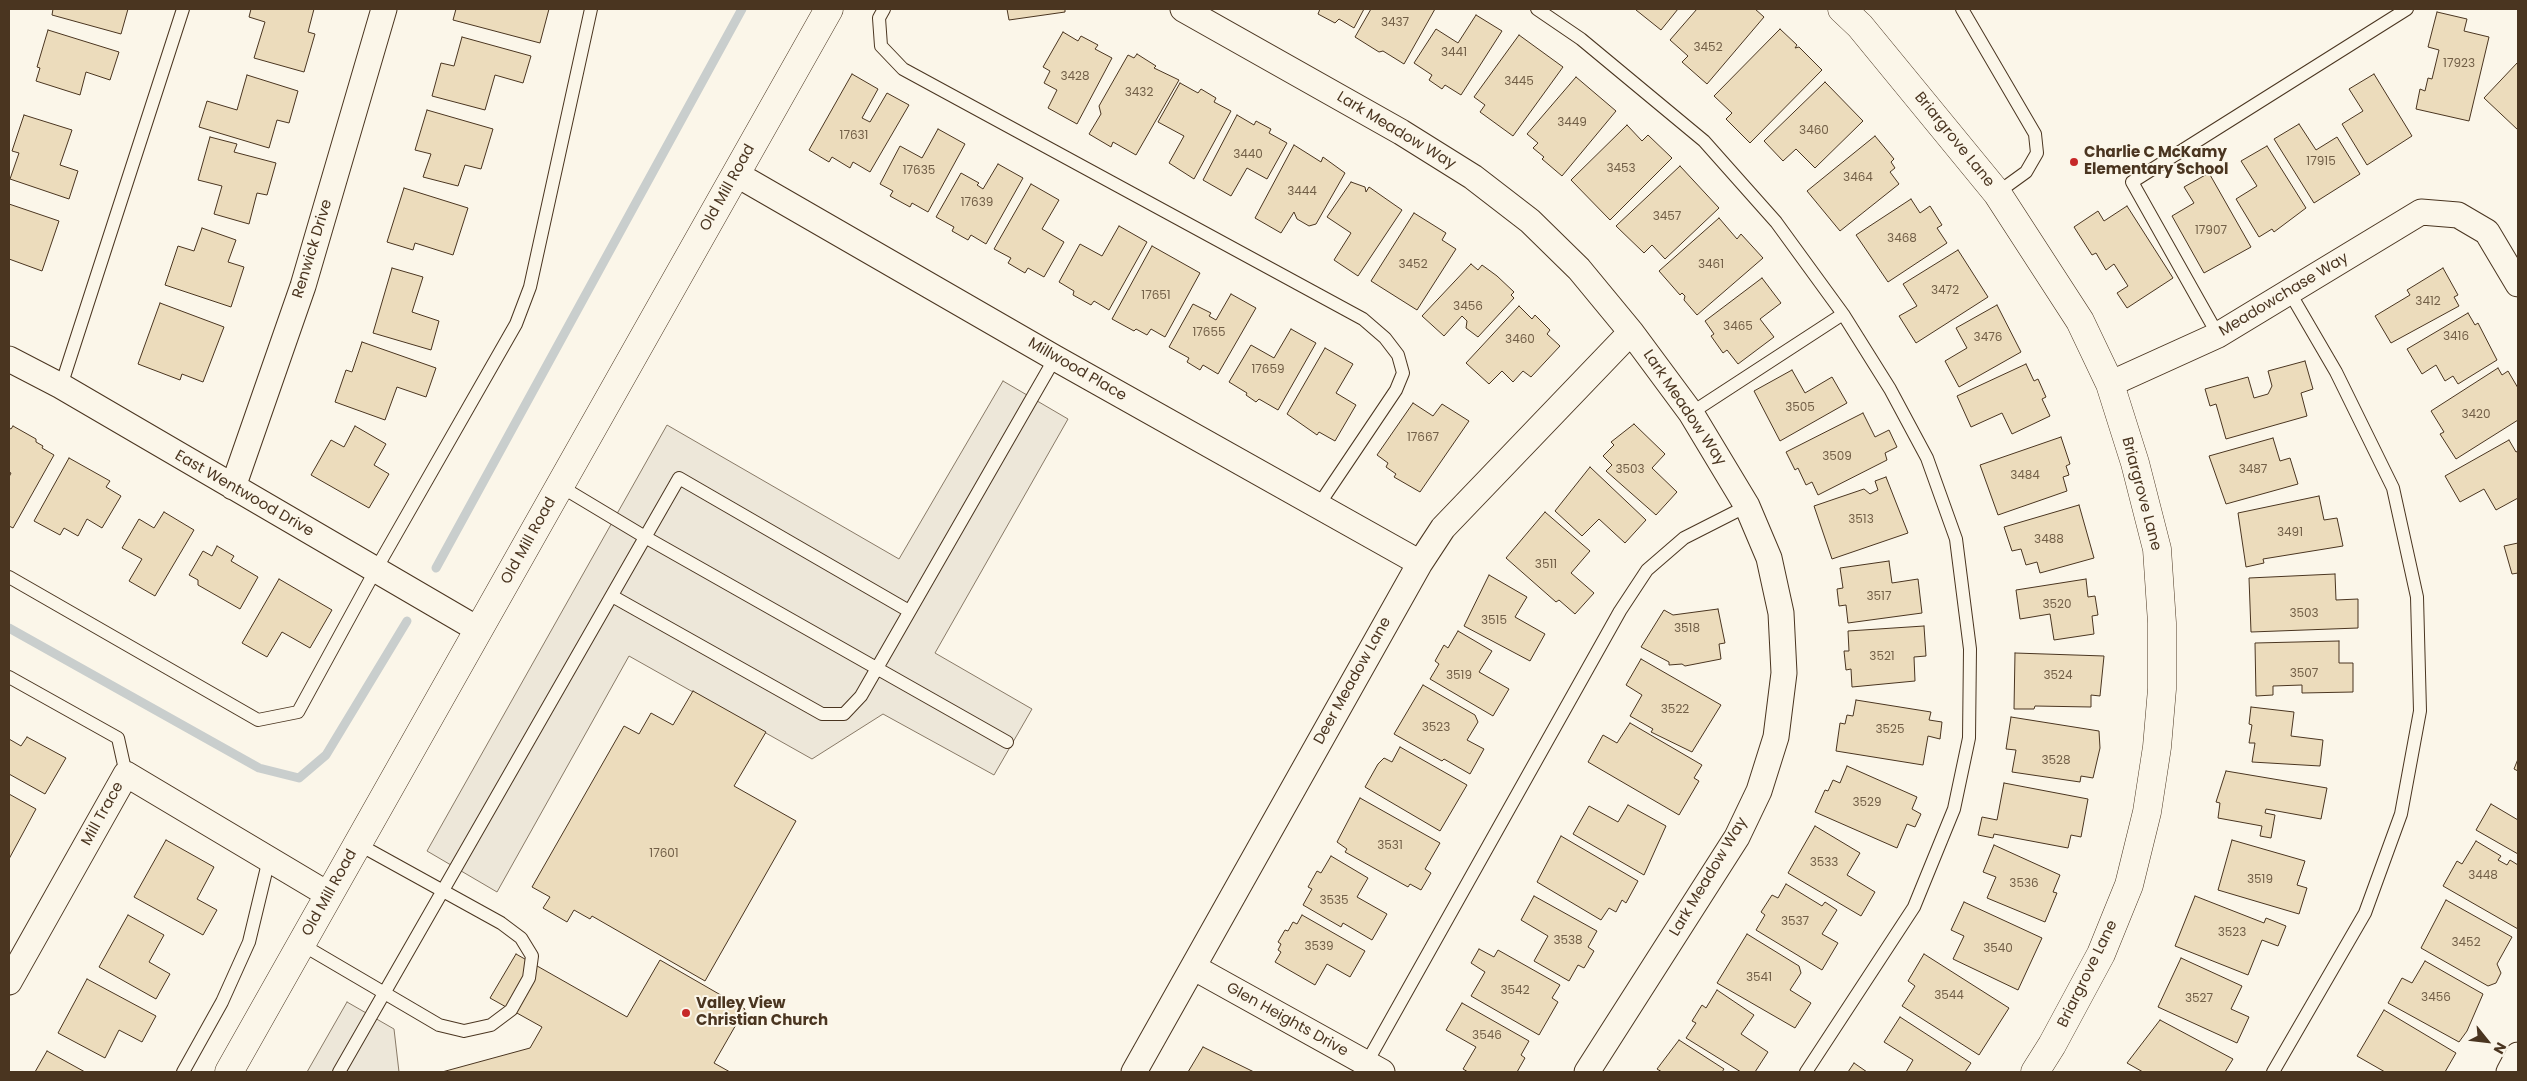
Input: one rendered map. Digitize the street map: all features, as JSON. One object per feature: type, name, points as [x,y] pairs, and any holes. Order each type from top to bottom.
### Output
[{"type":"street","name":"Renwick Drive","points":[[232,487],[303,286],[384,9]]},
{"type":"street","name":"Old Mill Road","points":[[230,1072],[829,9]]},
{"type":"street","name":"Lark Meadow Way","points":[[1183,9],[1401,132],[1473,177],[1530,221],[1579,269],[1631,332],[1691,413],[1747,506],[1769,558],[1781,613],[1784,673],[1776,737],[1759,791],[1737,837],[1587,1072]]},
{"type":"street","name":"Briargrove Lane","points":[[1842,9],[1866,33],[1997,193],[2080,321],[2110,384],[2135,463],[2157,548],[2162,670],[2157,747],[2147,812],[2129,885],[2101,954],[2052,1045],[2035,1072]]},
{"type":"street","name":"Millwood Place","points":[[736,174],[1055,358],[1420,563]]},
{"type":"street","name":"Meadowchase Way","points":[[2110,384],[2218,335],[2421,212],[2458,214],[2487,232],[2518,284]]},
{"type":"street","name":"Deer Meadow Lane","points":[[1134,1072],[1420,563],[1443,528],[1631,332]]},
{"type":"street","name":"East Wentwood Drive","points":[[9,359],[61,386],[479,630]]},
{"type":"street","name":"Mill Trace","points":[[9,982],[126,774],[329,895]]},
{"type":"street","name":"Glen Heights Drive","points":[[1193,967],[1374,1068]]},
{"type":"street","points":[[2508,1072],[2518,1055]]},
{"type":"lane","points":[[61,386],[183,9]]},
{"type":"lane","points":[[9,577],[258,720],[298,712],[375,571],[516,324],[530,287],[591,9]]},
{"type":"lane","points":[[884,9],[879,18],[881,46],[903,69],[1363,318],[1385,338],[1398,355],[1403,373],[1396,390],[1318,506]]},
{"type":"lane","points":[[1537,9],[1581,39],[1704,141],[1776,222],[1842,314],[1890,389],[1927,458],[1956,539],[1970,649],[1968,738],[1954,809],[1914,907],[1806,1072]]},
{"type":"lane","points":[[1962,9],[2035,134],[2037,153],[2026,172],[1997,193]]},
{"type":"lane","points":[[2218,335],[2132,182],[2407,9]]},
{"type":"lane","points":[[2273,1072],[2365,913],[2401,814],[2420,711],[2417,598],[2393,488],[2336,372],[2290,293]]},
{"type":"lane","points":[[1691,413],[1842,314]]},
{"type":"lane","points":[[612,596],[822,714],[844,714],[862,696],[876,668],[1055,358]]},
{"type":"lane","points":[[339,1072],[679,478],[909,611]]},
{"type":"lane","points":[[560,486],[645,537],[1007,742]]},
{"type":"lane","points":[[1374,1068],[1620,611],[1648,570],[1684,538],[1747,506]]},
{"type":"lane","points":[[9,677],[118,738],[126,774]]},
{"type":"lane","points":[[301,944],[439,1025],[464,1031],[491,1026],[511,1010],[529,978],[532,956],[521,938],[501,923],[358,844]]},
{"type":"lane","points":[[183,1072],[222,1002],[249,942],[270,859]]},
{"type":"lane","points":[[346,1059],[350,1072]]},
{"type":"shaded area","points":[[1003,381],[1068,419],[935,653],[1032,709],[994,775],[883,714],[812,759],[629,656],[497,892],[427,851],[667,425],[899,559]]},
{"type":"shaded area","points":[[347,1002],[394,1029],[399,1072],[307,1072]]},
{"type":"building","points":[[53,9],[128,9],[121,34],[52,15]]},
{"type":"building","points":[[251,9],[314,9],[308,32],[315,34],[304,72],[254,58],[265,22],[249,17]]},
{"type":"building","points":[[456,9],[549,9],[540,43],[453,20]]},
{"type":"building","points":[[1007,9],[1065,9],[1065,12],[1009,20]]},
{"type":"building","points":[[1320,9],[1364,9],[1354,28],[1339,19],[1335,23],[1318,14]]},
{"type":"building","points":[[1371,9],[1435,9],[1404,64],[1383,51],[1379,52],[1355,37]]},
{"type":"building","points":[[1637,9],[1678,9],[1661,30]]},
{"type":"building","points":[[1697,9],[1755,9],[1764,17],[1707,84],[1682,62],[1688,56],[1670,40]]},
{"type":"building","points":[[2437,12],[2467,19],[2464,31],[2489,37],[2469,121],[2416,109],[2420,89],[2425,91],[2428,78],[2432,79],[2439,50],[2428,47]]},
{"type":"building","points":[[1476,15],[1502,31],[1461,95],[1445,85],[1442,89],[1429,80],[1432,75],[1414,63],[1436,29],[1458,43]]},
{"type":"building","points":[[1780,29],[1797,45],[1795,48],[1799,47],[1822,70],[1750,143],[1726,119],[1732,113],[1714,96]]},
{"type":"building","points":[[48,30],[119,52],[110,80],[86,72],[80,95],[36,81],[40,68],[37,67]]},
{"type":"building","points":[[1063,32],[1078,41],[1081,36],[1098,45],[1095,49],[1112,58],[1077,124],[1048,108],[1057,90],[1044,83],[1050,71],[1043,67]]},
{"type":"building","points":[[1519,35],[1563,67],[1513,136],[1480,112],[1485,105],[1474,97]]},
{"type":"building","points":[[462,37],[531,56],[523,83],[495,75],[485,110],[432,96],[441,63],[454,66]]},
{"type":"building","points":[[1137,54],[1156,66],[1154,68],[1179,80],[1136,155],[1113,142],[1111,147],[1089,134],[1101,114],[1099,106],[1128,55],[1134,58]]},
{"type":"building","points":[[2518,62],[2518,130],[2484,98]]},
{"type":"building","points":[[852,74],[878,89],[862,118],[870,122],[887,93],[909,105],[870,172],[853,162],[850,168],[832,157],[829,162],[809,150]]},
{"type":"building","points":[[2374,74],[2412,136],[2367,165],[2342,124],[2363,111],[2349,89]]},
{"type":"building","points":[[247,75],[298,91],[289,123],[277,120],[269,148],[199,127],[207,101],[237,110]]},
{"type":"building","points":[[1576,77],[1616,111],[1562,176],[1542,159],[1544,157],[1533,148],[1538,143],[1527,134]]},
{"type":"building","points":[[1825,82],[1863,121],[1815,168],[1796,149],[1783,161],[1764,141]]},
{"type":"building","points":[[1180,83],[1198,93],[1201,89],[1216,98],[1214,102],[1231,111],[1194,179],[1169,163],[1184,136],[1158,122]]},
{"type":"building","points":[[427,110],[493,129],[481,169],[465,165],[458,186],[423,177],[431,154],[415,150]]},
{"type":"building","points":[[24,115],[72,130],[60,165],[78,171],[69,199],[10,179],[19,153],[12,151]]},
{"type":"building","points":[[1237,115],[1254,125],[1256,121],[1271,129],[1269,133],[1287,143],[1267,179],[1247,168],[1231,196],[1203,180]]},
{"type":"building","points":[[2299,124],[2316,150],[2337,137],[2360,174],[2314,203],[2274,139]]},
{"type":"building","points":[[1627,125],[1642,141],[1648,135],[1672,158],[1610,220],[1571,180]]},
{"type":"building","points":[[938,129],[965,144],[928,212],[912,203],[910,207],[890,196],[893,191],[880,184],[900,146],[922,158]]},
{"type":"building","points":[[1875,136],[1894,159],[1891,162],[1895,168],[1890,172],[1899,184],[1840,231],[1807,191]]},
{"type":"building","points":[[210,137],[237,144],[234,152],[276,163],[267,195],[257,193],[249,224],[214,214],[222,186],[198,180]]},
{"type":"building","points":[[1294,145],[1321,162],[1323,157],[1345,173],[1316,224],[1309,226],[1297,219],[1294,212],[1281,233],[1255,218]]},
{"type":"building","points":[[2267,146],[2306,208],[2274,232],[2272,229],[2259,237],[2236,199],[2257,186],[2241,161]]},
{"type":"building","points":[[998,164],[1023,178],[986,244],[971,235],[968,240],[952,231],[954,227],[936,217],[961,173],[979,183],[977,185],[983,189]]},
{"type":"building","points":[[1680,166],[1719,208],[1665,259],[1652,245],[1644,253],[1616,226]]},
{"type":"building","points":[[2209,173],[2251,247],[2204,273],[2172,216],[2194,203],[2184,187]]},
{"type":"building","points":[[1351,182],[1365,187],[1366,192],[1369,187],[1402,210],[1358,276],[1334,260],[1351,233],[1327,217]]},
{"type":"building","points":[[1031,184],[1059,200],[1042,229],[1064,242],[1044,277],[1028,268],[1025,273],[1008,263],[1011,258],[994,249]]},
{"type":"building","points":[[404,188],[468,208],[453,255],[415,243],[413,250],[387,242]]},
{"type":"building","points":[[1911,199],[1920,213],[1930,206],[1942,225],[1937,228],[1947,243],[1888,282],[1856,235]]},
{"type":"building","points":[[9,204],[59,221],[42,271],[9,259]]},
{"type":"building","points":[[2127,206],[2173,278],[2127,308],[2117,293],[2128,286],[2114,264],[2106,270],[2096,253],[2092,255],[2074,227],[2098,211],[2104,221]]},
{"type":"building","points":[[1414,213],[1446,233],[1442,240],[1456,249],[1417,310],[1371,281]]},
{"type":"building","points":[[1719,218],[1737,239],[1741,234],[1763,258],[1697,315],[1684,300],[1685,296],[1682,293],[1680,295],[1659,271]]},
{"type":"building","points":[[1119,226],[1147,242],[1109,310],[1094,301],[1091,305],[1073,295],[1074,291],[1059,282],[1080,244],[1102,256]]},
{"type":"building","points":[[202,228],[236,240],[228,262],[244,267],[231,307],[165,285],[178,246],[194,251]]},
{"type":"building","points":[[1152,246],[1200,273],[1165,337],[1151,329],[1147,335],[1136,329],[1134,331],[1112,319]]},
{"type":"building","points":[[1958,250],[1988,297],[1916,343],[1899,316],[1917,306],[1903,284]]},
{"type":"building","points":[[1471,264],[1478,270],[1482,265],[1497,276],[1514,292],[1511,295],[1514,298],[1478,337],[1466,328],[1467,321],[1462,316],[1444,336],[1422,316]]},
{"type":"building","points":[[392,268],[423,277],[412,312],[439,321],[431,350],[373,333]]},
{"type":"building","points":[[2443,268],[2458,295],[2454,297],[2459,306],[2391,343],[2375,316],[2410,295],[2407,290]]},
{"type":"building","points":[[1762,278],[1781,303],[1760,319],[1774,337],[1738,364],[1727,350],[1723,353],[1711,336],[1714,334],[1705,321]]},
{"type":"building","points":[[1231,294],[1256,308],[1218,374],[1203,365],[1200,370],[1187,362],[1189,358],[1169,347],[1193,304],[1211,313],[1209,316],[1216,320]]},
{"type":"building","points":[[160,303],[224,327],[203,382],[182,374],[180,380],[138,364]]},
{"type":"building","points":[[1997,305],[2021,352],[1959,387],[1945,361],[1967,348],[1956,328]]},
{"type":"building","points":[[1519,306],[1532,319],[1535,315],[1550,330],[1547,334],[1560,346],[1531,377],[1523,371],[1513,382],[1502,371],[1489,384],[1466,363]]},
{"type":"building","points":[[2468,313],[2475,325],[2478,323],[2497,360],[2458,384],[2453,376],[2445,381],[2436,365],[2422,374],[2407,349]]},
{"type":"building","points":[[1291,329],[1316,343],[1278,410],[1259,399],[1256,402],[1246,395],[1247,393],[1229,382],[1251,345],[1274,358]]},
{"type":"building","points":[[362,342],[436,368],[426,397],[397,387],[385,420],[335,402],[346,370],[352,372]]},
{"type":"building","points":[[1325,348],[1353,364],[1336,393],[1356,405],[1335,441],[1319,432],[1317,435],[1287,414]]},
{"type":"building","points":[[2305,361],[2313,389],[2301,393],[2307,416],[2226,439],[2216,404],[2210,406],[2205,389],[2248,377],[2254,398],[2268,394],[2272,386],[2268,371]]},
{"type":"building","points":[[2026,364],[2034,381],[2038,379],[2046,397],[2042,399],[2050,416],[2012,434],[2002,413],[1971,427],[1957,396]]},
{"type":"building","points":[[2498,368],[2502,375],[2508,371],[2518,388],[2518,420],[2456,459],[2440,434],[2444,432],[2431,411]]},
{"type":"building","points":[[1792,370],[1805,393],[1832,377],[1847,403],[1780,441],[1754,391]]},
{"type":"building","points":[[1413,403],[1433,416],[1442,404],[1469,421],[1420,492],[1394,477],[1396,474],[1386,467],[1388,463],[1377,455]]},
{"type":"building","points":[[1863,413],[1875,437],[1889,430],[1897,447],[1885,453],[1887,460],[1818,495],[1812,482],[1806,485],[1798,468],[1795,470],[1786,452]]},
{"type":"building","points":[[1634,424],[1665,454],[1652,468],[1677,492],[1656,515],[1606,471],[1612,465],[1603,456],[1614,445],[1611,442]]},
{"type":"building","points":[[13,426],[36,439],[36,442],[43,446],[42,448],[54,455],[13,528],[9,526],[9,477],[11,473],[9,472],[9,428],[11,429]]},
{"type":"building","points":[[355,426],[386,444],[374,465],[389,474],[369,508],[311,475],[331,440],[344,447]]},
{"type":"building","points":[[2061,437],[2070,464],[2066,466],[2069,475],[2063,477],[2067,491],[1998,515],[1980,465]]},
{"type":"building","points":[[2273,438],[2280,461],[2290,458],[2298,484],[2226,504],[2209,456]]},
{"type":"building","points":[[2509,440],[2516,452],[2518,451],[2518,498],[2496,510],[2484,489],[2460,502],[2445,476]]},
{"type":"building","points":[[69,458],[110,481],[106,487],[121,496],[102,528],[87,519],[78,536],[64,528],[60,535],[34,521]]},
{"type":"building","points":[[1590,467],[1646,520],[1625,543],[1599,519],[1582,536],[1555,511]]},
{"type":"building","points":[[1886,477],[1908,533],[1832,559],[1814,506],[1864,489],[1870,494],[1878,490],[1875,481]]},
{"type":"building","points":[[2319,496],[2324,520],[2337,518],[2343,546],[2263,559],[2264,563],[2246,567],[2238,513]]},
{"type":"building","points":[[2079,505],[2094,558],[2040,573],[2037,562],[2026,565],[2021,549],[2012,551],[2004,527]]},
{"type":"building","points":[[164,512],[194,530],[155,596],[129,581],[142,559],[122,548],[139,519],[154,528]]},
{"type":"building","points":[[1545,512],[1590,551],[1571,573],[1594,593],[1575,614],[1559,600],[1556,602],[1506,558]]},
{"type":"building","points":[[2518,543],[2518,573],[2512,574],[2504,546]]},
{"type":"building","points":[[217,546],[234,556],[231,561],[258,577],[240,609],[198,585],[198,580],[189,575],[203,551],[212,556]]},
{"type":"building","points":[[1889,561],[1892,583],[1918,579],[1922,613],[1848,623],[1846,605],[1839,606],[1837,589],[1843,588],[1840,568]]},
{"type":"building","points":[[2335,574],[2336,600],[2358,599],[2358,628],[2251,632],[2249,578]]},
{"type":"building","points":[[1489,575],[1527,597],[1515,617],[1545,634],[1530,661],[1464,626]]},
{"type":"building","points":[[279,579],[332,610],[310,648],[282,632],[267,657],[242,643]]},
{"type":"building","points":[[2086,579],[2088,597],[2095,596],[2098,615],[2092,616],[2094,634],[2054,640],[2050,614],[2020,619],[2016,590]]},
{"type":"building","points":[[1718,609],[1725,643],[1719,644],[1721,659],[1685,666],[1682,664],[1669,665],[1669,662],[1641,647],[1664,610],[1673,615]]},
{"type":"building","points":[[1924,626],[1926,656],[1914,657],[1915,681],[1852,687],[1851,669],[1846,670],[1844,651],[1849,651],[1848,631]]},
{"type":"building","points":[[1458,631],[1492,651],[1479,672],[1509,689],[1493,716],[1430,679],[1439,664],[1435,661],[1444,645],[1448,648]]},
{"type":"building","points":[[2339,641],[2339,663],[2353,663],[2353,692],[2302,693],[2302,685],[2273,686],[2273,695],[2256,696],[2255,643]]},
{"type":"building","points":[[2015,653],[2104,656],[2100,696],[2091,695],[2091,707],[2035,706],[2034,709],[2014,709]]},
{"type":"building","points":[[1641,659],[1721,705],[1692,752],[1651,732],[1653,729],[1630,716],[1642,695],[1626,685]]},
{"type":"building","points":[[1423,685],[1475,715],[1478,722],[1467,740],[1484,749],[1470,774],[1444,759],[1442,761],[1394,734]]},
{"type":"building","points":[[693,691],[766,732],[734,786],[796,821],[705,981],[592,916],[590,919],[574,910],[567,922],[543,908],[550,897],[532,887],[624,726],[639,734],[651,713],[673,725]]},
{"type":"building","points":[[1856,700],[1931,712],[1929,720],[1942,722],[1940,739],[1928,736],[1923,765],[1836,751],[1840,723],[1845,724],[1847,715],[1853,716]]},
{"type":"building","points":[[2251,707],[2294,712],[2291,736],[2323,740],[2320,766],[2252,762],[2255,743],[2249,743],[2252,725],[2249,724]]},
{"type":"building","points":[[2011,717],[2099,731],[2100,748],[2093,778],[2081,776],[2080,782],[2012,772],[2016,750],[2006,749]]},
{"type":"building","points":[[1630,723],[1702,765],[1694,778],[1699,781],[1679,815],[1588,762],[1603,735],[1617,743]]},
{"type":"building","points":[[27,737],[66,758],[45,794],[9,774],[9,739],[21,746]]},
{"type":"building","points":[[1400,747],[1467,785],[1440,831],[1365,787],[1378,764],[1384,758],[1392,762]]},
{"type":"building","points":[[2518,759],[2518,771],[2514,769]]},
{"type":"building","points":[[1847,766],[1917,797],[1912,809],[1921,814],[1915,827],[1907,824],[1897,848],[1815,812],[1825,790],[1828,791],[1833,780],[1840,783]]},
{"type":"building","points":[[2226,771],[2327,788],[2321,819],[2266,809],[2265,813],[2275,815],[2271,838],[2260,836],[2262,826],[2218,818],[2220,803],[2216,802]]},
{"type":"building","points":[[2004,783],[2088,799],[2081,837],[2071,835],[2068,848],[1994,834],[1993,838],[1978,835],[1982,817],[1997,820]]},
{"type":"building","points":[[9,794],[36,809],[9,859]]},
{"type":"building","points":[[1360,798],[1440,843],[1425,869],[1431,873],[1421,890],[1410,884],[1408,887],[1345,852],[1347,849],[1337,842]]},
{"type":"building","points":[[2491,804],[2518,820],[2518,854],[2476,830]]},
{"type":"building","points":[[1628,805],[1666,826],[1644,875],[1573,834],[1589,806],[1618,822]]},
{"type":"building","points":[[1815,826],[1860,853],[1847,875],[1875,892],[1861,916],[1788,873]]},
{"type":"building","points":[[1561,836],[1638,881],[1626,903],[1622,900],[1616,912],[1609,908],[1601,920],[1537,882]]},
{"type":"building","points":[[166,840],[214,867],[197,899],[217,910],[203,935],[134,897]]},
{"type":"building","points":[[2232,840],[2305,861],[2297,885],[2307,888],[2299,914],[2218,890]]},
{"type":"building","points":[[2476,841],[2501,856],[2498,860],[2507,865],[2510,860],[2518,865],[2518,929],[2443,886],[2457,861],[2462,864]]},
{"type":"building","points":[[1994,845],[2060,875],[2053,892],[2057,893],[2045,922],[1987,898],[1996,877],[1983,872]]},
{"type":"building","points":[[1331,856],[1368,878],[1357,897],[1387,914],[1372,940],[1343,923],[1341,927],[1303,905],[1312,889],[1308,887],[1317,871],[1321,873]]},
{"type":"building","points":[[1786,884],[1822,906],[1825,902],[1837,910],[1822,934],[1838,943],[1822,970],[1756,930],[1765,915],[1761,912],[1772,895],[1778,898]]},
{"type":"building","points":[[1534,896],[1597,931],[1588,947],[1594,951],[1584,968],[1578,965],[1569,981],[1534,961],[1548,936],[1521,920]]},
{"type":"building","points":[[2195,896],[2264,923],[2266,918],[2286,926],[2278,946],[2262,940],[2248,975],[2175,946]]},
{"type":"building","points":[[2446,900],[2512,937],[2497,964],[2501,973],[2496,983],[2488,986],[2421,948]]},
{"type":"building","points":[[1964,902],[2042,938],[2018,990],[1953,959],[1964,936],[1951,930]]},
{"type":"building","points":[[128,915],[164,935],[149,962],[170,974],[156,999],[99,967]]},
{"type":"building","points":[[1302,915],[1365,951],[1350,977],[1327,964],[1315,985],[1275,962],[1281,952],[1278,950],[1281,944],[1278,942],[1285,930],[1288,931],[1293,922],[1297,924]]},
{"type":"building","points":[[1747,934],[1799,966],[1801,973],[1790,990],[1811,1003],[1795,1028],[1717,983]]},
{"type":"building","points":[[1479,949],[1494,957],[1498,950],[1560,985],[1552,998],[1558,1002],[1539,1035],[1471,996],[1485,972],[1471,963]]},
{"type":"building","name":"Valley View Christian Church","points":[[516,954],[627,1017],[660,960],[745,1009],[714,1063],[730,1072],[442,1072],[530,1048],[542,1027],[490,998]]},
{"type":"building","points":[[1924,954],[2009,1008],[1979,1055],[1902,1006],[1915,986],[1908,981]]},
{"type":"building","points":[[2181,958],[2242,986],[2231,1009],[2249,1017],[2237,1043],[2158,1007]]},
{"type":"building","points":[[2425,961],[2483,994],[2467,1031],[2459,1042],[2388,1003],[2402,978],[2412,983]]},
{"type":"building","points":[[87,979],[156,1016],[142,1042],[119,1030],[105,1058],[58,1033]]},
{"type":"building","points":[[1717,990],[1754,1015],[1741,1034],[1768,1052],[1755,1072],[1741,1072],[1686,1038],[1696,1023],[1692,1021],[1702,1005],[1706,1008]]},
{"type":"building","points":[[1462,1003],[1529,1041],[1521,1055],[1525,1058],[1517,1072],[1468,1072],[1463,1069],[1476,1047],[1446,1030]]},
{"type":"building","points":[[2384,1010],[2456,1053],[2445,1072],[2385,1072],[2357,1056]]},
{"type":"building","points":[[1900,1017],[1971,1063],[1965,1072],[1906,1072],[1913,1060],[1884,1042]]},
{"type":"building","points":[[2160,1020],[2233,1059],[2225,1072],[2143,1072],[2127,1063]]},
{"type":"building","points":[[1679,1040],[1724,1069],[1722,1072],[1662,1072],[1657,1069]]},
{"type":"building","points":[[1203,1047],[1254,1072],[1188,1072]]},
{"type":"building","points":[[47,1051],[85,1072],[35,1072]]},
{"type":"building","points":[[1854,1063],[1867,1072],[1848,1072]]},
{"type":"waterway","points":[[436,568],[742,9]]},
{"type":"waterway","points":[[9,628],[259,768],[299,778],[326,755],[407,621]]},
{"type":"place","name":"Charlie C McKamy Elementary School","points":[[2074,162]]},
{"type":"place","name":"Valley View Christian Church","points":[[686,1013]]}]
